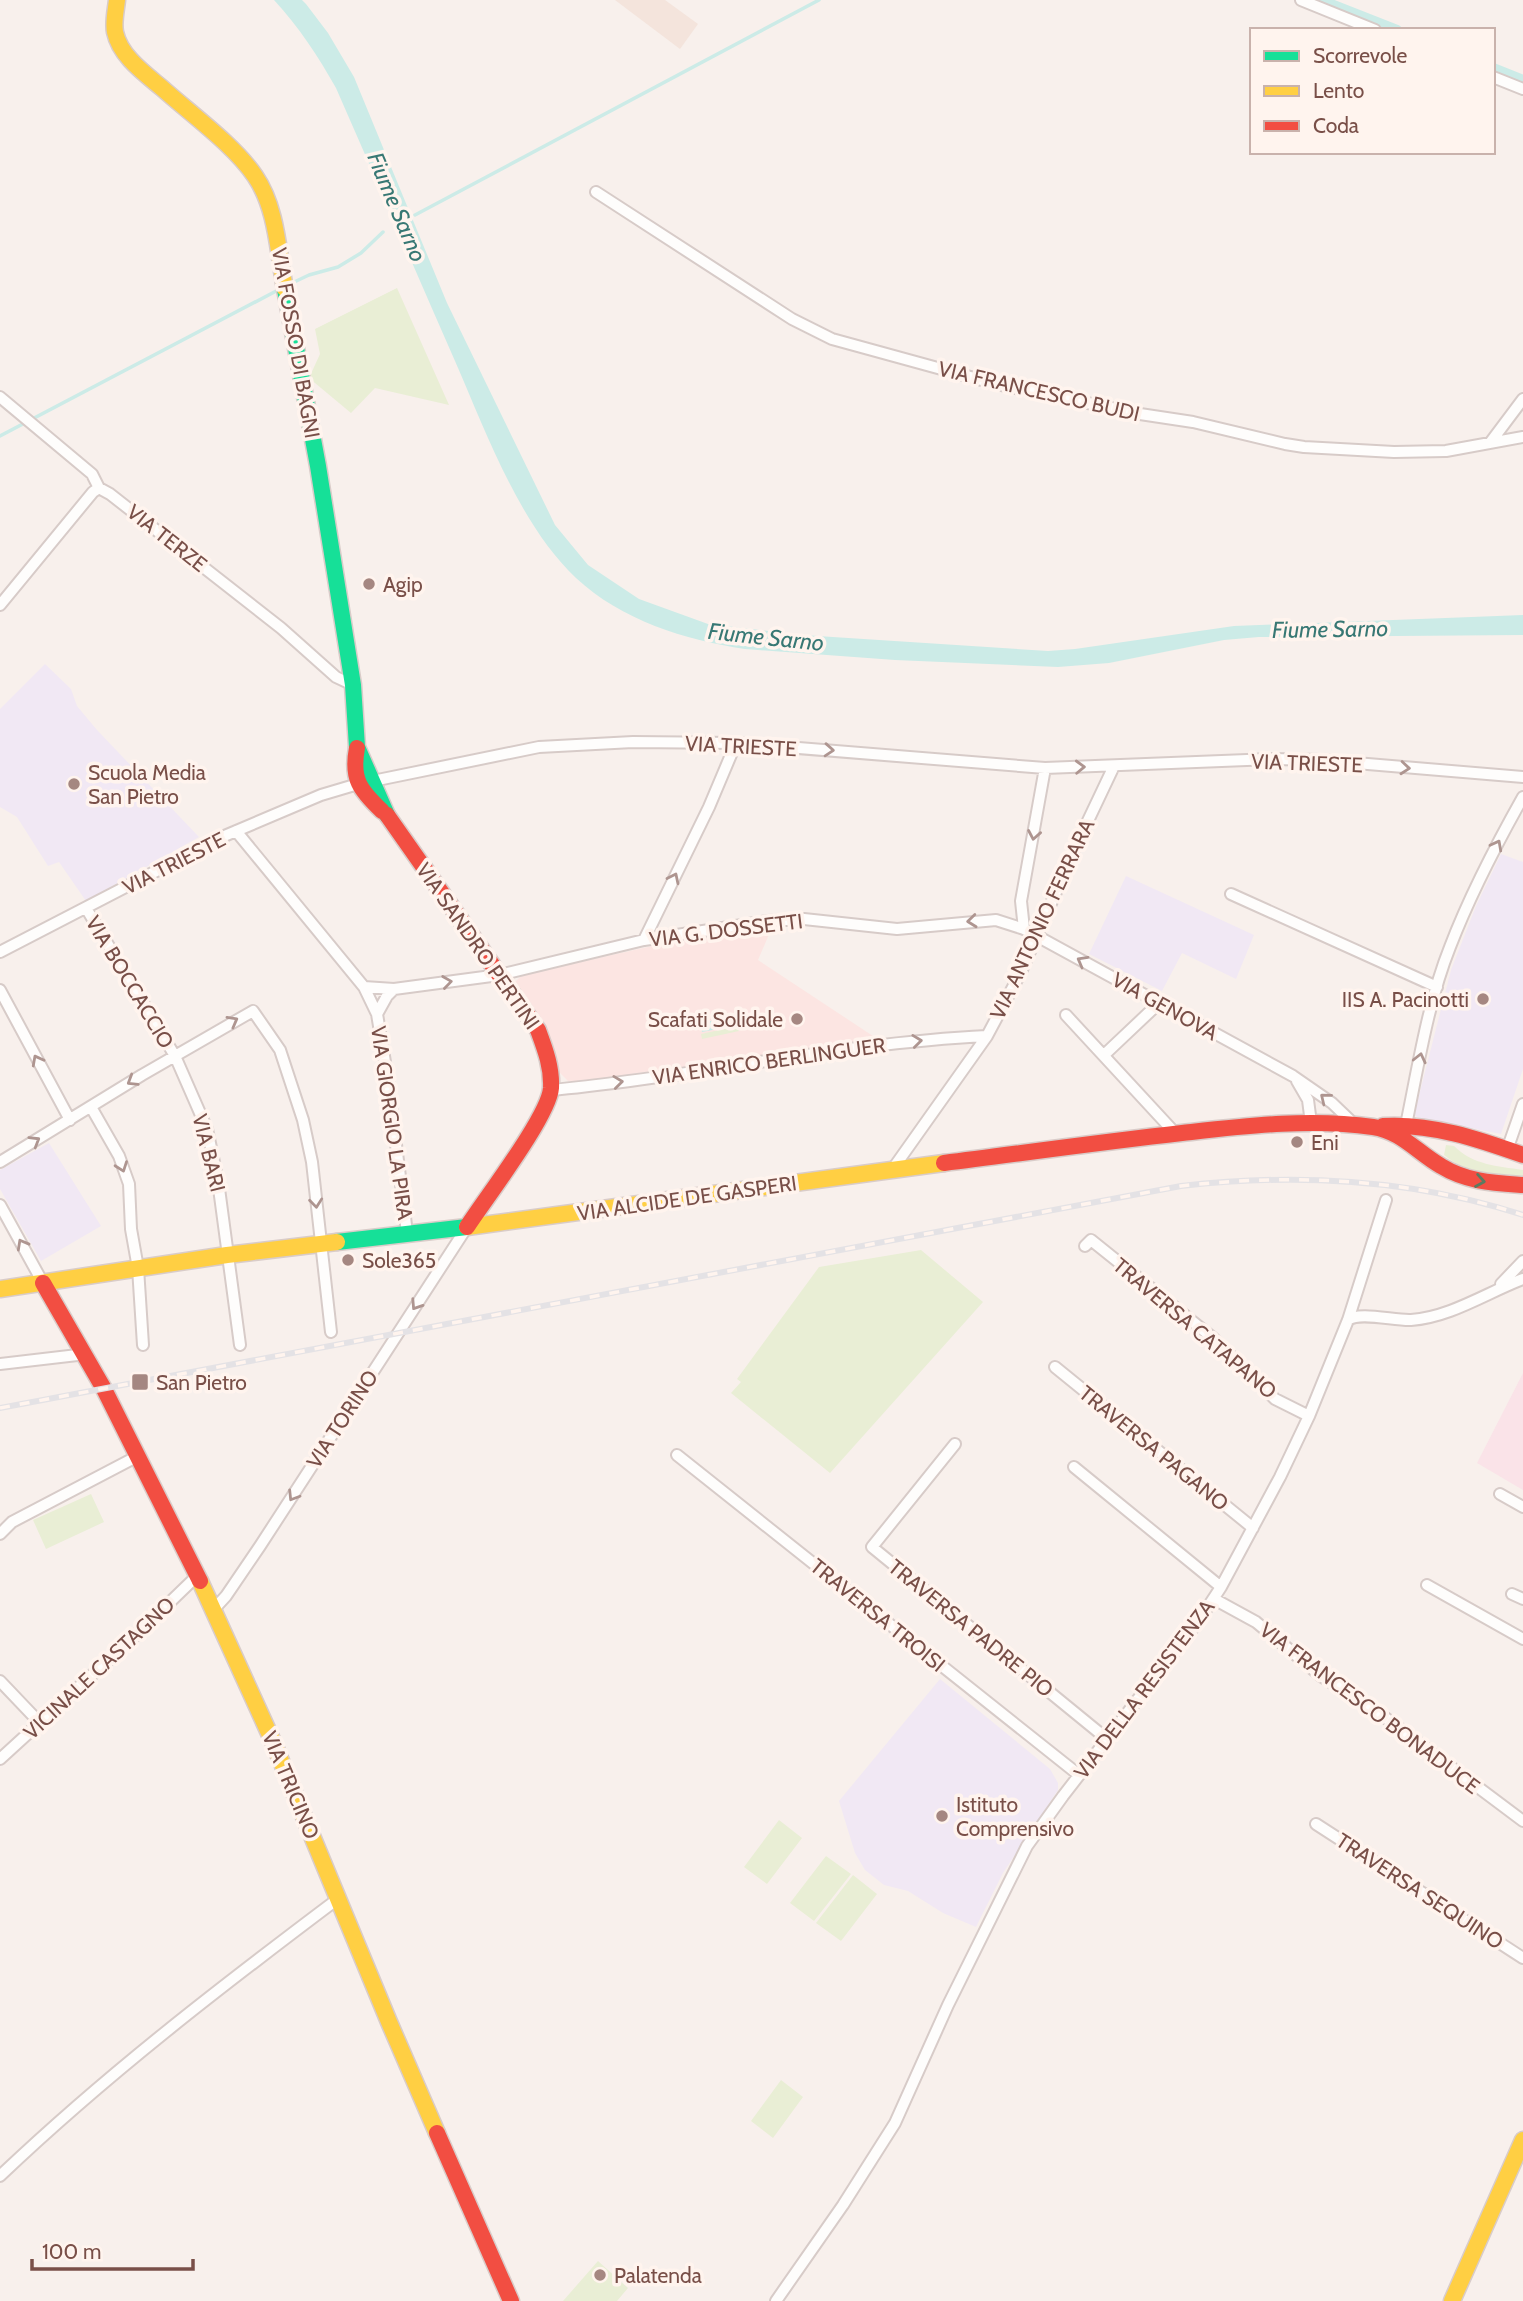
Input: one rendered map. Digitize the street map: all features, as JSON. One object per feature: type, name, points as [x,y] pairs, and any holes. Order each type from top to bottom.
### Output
[{"type":"main road","name":"VIA FOSSO DI BAGNI","points":[[117,0],[115,32],[123,51],[257,176],[271,211],[318,466],[353,685],[357,747],[365,783]]},
{"type":"main road","name":"VIA SANDRO PERTINI","points":[[365,783],[364,793],[387,816],[499,975],[541,1037],[550,1062],[551,1090],[543,1114],[467,1227]]},
{"type":"main road","name":"VIA ALCIDE DE GASPERI","points":[[0,1289],[227,1255],[467,1227],[1232,1126],[1311,1123],[1375,1127],[1406,1125],[1515,1152]]},
{"type":"main road","name":"VIA ALCIDE DE GASPERI","points":[[1375,1127],[1401,1136],[1440,1166],[1472,1179],[1521,1185]]},
{"type":"main road","points":[[1440,1166],[1434,1152],[1435,1145],[1441,1139],[1458,1136]]},
{"type":"main road","name":"VIA TRICINO","points":[[43,1283],[86,1354],[214,1609],[510,2301]]},
{"type":"main road","points":[[1452,2301],[1523,2140]]},
{"type":"street","points":[[1301,0],[1370,28]]},
{"type":"street","points":[[1495,78],[1523,89]]},
{"type":"street","name":"VIA FRANCESCO BUDI","points":[[596,192],[792,319],[832,339],[996,384],[1140,414],[1193,422],[1285,444],[1342,450],[1446,451],[1523,437]]},
{"type":"street","name":"VIA TERZE","points":[[0,397],[92,474],[99,488],[281,628],[336,677],[353,685]]},
{"type":"street","points":[[1490,443],[1523,399]]},
{"type":"street","points":[[0,605],[99,488]]},
{"type":"street","name":"VIA TRIESTE","points":[[0,952],[236,831],[321,795],[365,783],[539,747],[633,742],[736,744],[1045,768],[1273,759],[1320,760],[1523,777]]},
{"type":"street","points":[[645,940],[736,744]]},
{"type":"street","name":"VIA ANTONIO FERRARA","points":[[892,1171],[987,1036],[1021,972],[1114,766]]},
{"type":"street","points":[[1024,929],[1009,911],[1045,768]]},
{"type":"street","points":[[1406,1125],[1437,988],[1449,948],[1494,849],[1523,797]]},
{"type":"street","name":"VIA GIORGIO LA PIRA","points":[[236,831],[364,986],[377,1014],[407,1233]]},
{"type":"street","points":[[1231,894],[1437,988]]},
{"type":"street","name":"VIA BOCCACCIO","points":[[86,908],[175,1056]]},
{"type":"street","name":"VIA G. DOSSETTI","points":[[394,989],[499,975],[645,940],[787,919],[897,929],[1009,911],[1024,929],[1036,936]]},
{"type":"street","name":"VIA GENOVA","points":[[1036,936],[1293,1076],[1332,1103],[1355,1125]]},
{"type":"street","points":[[364,986],[394,989]]},
{"type":"street","name":"VIA GIORGIO LA PIRA","points":[[377,1014],[394,989]]},
{"type":"street","points":[[0,990],[70,1120]]},
{"type":"street","points":[[1104,1055],[1158,1003]]},
{"type":"street","points":[[0,1162],[253,1011],[280,1049],[293,1083],[312,1162],[331,1332]]},
{"type":"street","points":[[1066,1015],[1175,1132]]},
{"type":"street","name":"VIA ENRICO BERLINGUER","points":[[551,1090],[940,1038],[987,1036]]},
{"type":"street","name":"VIA BARI","points":[[175,1056],[207,1129],[218,1181],[240,1345]]},
{"type":"street","points":[[1293,1076],[1308,1100],[1311,1123]]},
{"type":"street","points":[[1515,1152],[1523,1104]]},
{"type":"street","points":[[91,1107],[119,1156],[129,1184],[143,1345]]},
{"type":"street","name":"VIA DELLA RESISTENZA","points":[[776,2301],[843,2205],[895,2123],[947,2005],[1021,1858],[1039,1828],[1221,1587],[1309,1416],[1348,1320],[1386,1200]]},
{"type":"street","points":[[0,1205],[43,1283]]},
{"type":"street","name":"VIA TORINO","points":[[214,1609],[260,1546],[467,1227]]},
{"type":"street","name":"TRAVERSA CATAPANO","points":[[1085,1246],[1091,1240],[1213,1338],[1275,1399],[1309,1416]]},
{"type":"street","points":[[1496,1289],[1523,1261]]},
{"type":"street","points":[[1348,1320],[1358,1315],[1394,1320],[1423,1319],[1451,1311],[1523,1279]]},
{"type":"street","points":[[0,1364],[86,1354]]},
{"type":"street","name":"TRAVERSA PAGANO","points":[[1055,1367],[1253,1528]]},
{"type":"street","name":"TRAVERSA PADRE PIO","points":[[955,1444],[872,1547],[1107,1739]]},
{"type":"street","points":[[0,1534],[12,1522],[138,1455]]},
{"type":"street","name":"TRAVERSA TROISI","points":[[677,1455],[1079,1775]]},
{"type":"street","points":[[1074,1467],[1221,1587]]},
{"type":"street","points":[[1500,1494],[1523,1507]]},
{"type":"street","name":"VICINALE CASTAGNO","points":[[0,1759],[198,1575]]},
{"type":"street","points":[[1427,1585],[1523,1639]]},
{"type":"street","name":"VIA FRANCESCO BONADUCE","points":[[1214,1599],[1256,1622],[1321,1676],[1375,1710],[1523,1822]]},
{"type":"street","points":[[0,1681],[40,1723]]},
{"type":"street","name":"TRAVERSA SEQUINO","points":[[1316,1824],[1523,1958]]},
{"type":"street","points":[[0,2176],[93,2092],[212,1993],[339,1898]]},
{"type":"shaded area","points":[[615,0],[665,0],[698,24],[680,49]]},
{"type":"shaded area","name":"Scuola Media San Pietro","points":[[45,664],[71,689],[77,706],[97,730],[199,837],[86,901],[59,862],[48,866],[17,817],[0,807],[0,709]]},
{"type":"shaded area","name":"IIS A. Pacinotti","points":[[1501,854],[1523,862],[1523,1069],[1501,1134],[1414,1115],[1451,970],[1476,906]]},
{"type":"shaded area","points":[[1126,876],[1254,935],[1236,979],[1182,953],[1162,991],[1089,954]]},
{"type":"shaded area","points":[[773,925],[758,960],[879,1040],[568,1081],[560,1073],[550,1041],[515,986],[521,976],[540,971],[679,940]]},
{"type":"shaded area","points":[[49,1143],[101,1226],[41,1261],[0,1189],[0,1170]]},
{"type":"shaded area","points":[[1523,1373],[1523,1490],[1477,1463]]},
{"type":"shaded area","name":"Istituto Comprensivo","points":[[940,1679],[1050,1769],[1058,1783],[1058,1790],[1003,1873],[976,1927],[943,1913],[908,1891],[884,1885],[865,1870],[855,1853],[839,1801]]},
{"type":"green space","points":[[397,288],[449,405],[375,388],[351,413],[309,378],[320,354],[315,329]]},
{"type":"green space","points":[[738,1026],[739,1031],[702,1039],[701,1034]]},
{"type":"green space","points":[[1446,1145],[1454,1146],[1477,1161],[1523,1170],[1523,1176],[1481,1172],[1462,1166],[1444,1155]]},
{"type":"green space","points":[[921,1250],[983,1302],[830,1473],[731,1393],[741,1382],[737,1379],[819,1267]]},
{"type":"green space","points":[[91,1494],[104,1522],[46,1549],[33,1520]]},
{"type":"green space","points":[[779,1820],[802,1838],[767,1884],[744,1867]]},
{"type":"green space","points":[[826,1856],[851,1874],[814,1921],[790,1903]]},
{"type":"green space","points":[[853,1875],[877,1894],[841,1941],[816,1923]]},
{"type":"green space","points":[[781,2080],[803,2097],[773,2138],[751,2121]]},
{"type":"green space","name":"Palatenda","points":[[598,2261],[628,2288],[617,2301],[563,2301]]},
{"type":"water","name":"Fiume Sarno","points":[[274,0],[302,0],[328,33],[354,77],[447,303],[555,525],[588,565],[639,599],[708,624],[802,635],[1048,651],[1234,626],[1523,615],[1523,635],[1259,637],[1224,640],[1109,663],[1058,667],[895,660],[745,649],[677,634],[633,617],[594,593],[576,578],[537,531],[521,504],[492,447],[336,88],[308,42]]},
{"type":"water","points":[[736,1016],[738,1025],[702,1032],[700,1023]]},
{"type":"waterway","points":[[415,215],[819,0]]},
{"type":"waterway","points":[[1321,0],[1392,28]]},
{"type":"waterway","points":[[1495,69],[1523,80]]},
{"type":"waterway","points":[[290,284],[309,275],[338,267],[361,253],[383,232]]},
{"type":"waterway","points":[[0,436],[280,289]]},
{"type":"railway","points":[[0,1408],[1181,1186],[1267,1180],[1354,1182],[1439,1193],[1523,1215]]},
{"type":"traffic: fast","points":[[285,289],[318,466],[353,685],[357,747],[387,815]]},
{"type":"traffic: fast","points":[[337,1242],[467,1227]]},
{"type":"traffic: slow","points":[[117,0],[115,32],[127,56],[212,130],[255,176],[268,202],[276,231],[285,289]]},
{"type":"traffic: slow","points":[[467,1227],[944,1163]]},
{"type":"traffic: slow","points":[[0,1289],[227,1255],[337,1242]]},
{"type":"traffic: slow","points":[[200,1581],[274,1744],[437,2133]]},
{"type":"traffic: slow","points":[[1452,2301],[1523,2140]]},
{"type":"traffic: jam","points":[[357,748],[356,776],[368,797],[382,811]]},
{"type":"traffic: jam","points":[[387,815],[538,1030],[549,1065],[551,1088],[540,1118],[467,1227]]},
{"type":"traffic: jam","points":[[944,1163],[1229,1128],[1325,1123],[1383,1129],[1451,1171],[1481,1181],[1523,1185]]},
{"type":"traffic: jam","points":[[1383,1126],[1437,1130],[1523,1155]]},
{"type":"traffic: jam","points":[[43,1283],[104,1389],[200,1581]]},
{"type":"traffic: jam","points":[[437,2133],[511,2301]]},
{"type":"place","name":"Agip","points":[[369,584]]},
{"type":"place","name":"Scuola Media San Pietro","points":[[74,784]]},
{"type":"place","name":"IIS A. Pacinotti","points":[[1483,999]]},
{"type":"place","name":"Scafati Solidale","points":[[797,1019]]},
{"type":"place","name":"Eni","points":[[1297,1142]]},
{"type":"place","name":"Sole365","points":[[348,1260]]},
{"type":"place","name":"San Pietro","points":[[140,1382]]},
{"type":"place","name":"Istituto Comprensivo","points":[[942,1816]]},
{"type":"place","name":"Palatenda","points":[[600,2275]]}]
